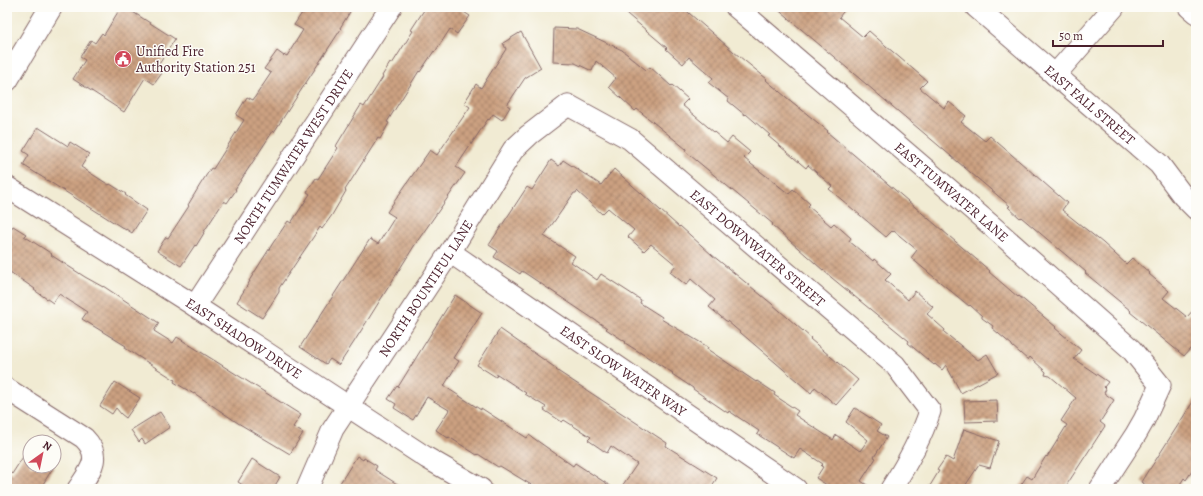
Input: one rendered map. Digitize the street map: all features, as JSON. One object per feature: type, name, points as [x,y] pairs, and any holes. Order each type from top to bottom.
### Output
[{"type":"main road","points":[[7,80],[51,7]]},
{"type":"street","name":"NORTH TUMWATER WEST DRIVE","points":[[195,306],[391,7]]},
{"type":"street","name":"EAST TUMWATER LANE","points":[[736,7],[987,222],[1131,349],[1160,385],[1140,427],[1100,489]]},
{"type":"street","name":"EAST FALL STREET","points":[[976,7],[1159,164],[1183,196],[1196,209]]},
{"type":"street","points":[[1055,75],[1114,7]]},
{"type":"street","points":[[1189,7],[1196,13]]},
{"type":"street","name":"NORTH BOUNTIFUL LANE","points":[[307,489],[333,429],[450,252],[513,150],[529,135],[568,104]]},
{"type":"street","name":"EAST DOWNWATER STREET","points":[[568,104],[630,139],[895,365],[930,411],[923,433],[891,489]]},
{"type":"street","name":"EAST SHADOW DRIVE","points":[[7,187],[195,306],[427,458],[481,489]]},
{"type":"street","name":"EAST SLOW WATER WAY","points":[[450,252],[796,489]]},
{"type":"street","points":[[7,389],[84,438],[89,443],[94,455],[91,468],[78,489]]},
{"type":"building","name":"Unified Fire Authority Station 251","points":[[121,7],[125,7],[175,39],[156,69],[162,73],[154,84],[145,78],[124,112],[73,79],[85,60],[80,57],[91,40],[95,43],[102,33],[104,35]]},
{"type":"building","points":[[306,7],[353,7],[340,28],[341,29],[235,189],[236,190],[227,203],[224,201],[196,246],[195,245],[181,266],[157,251],[166,237],[168,238],[189,206],[188,205],[200,185],[211,168],[213,169],[244,120],[236,115],[247,97],[253,100],[271,73],[264,69],[277,51],[284,56],[287,56],[303,30],[294,25]]},
{"type":"building","points":[[426,7],[456,7],[470,16],[457,34],[450,29],[435,52],[434,51],[420,72],[419,71],[387,122],[389,123],[380,139],[378,138],[345,190],[346,191],[332,215],[322,229],[320,227],[279,288],[279,292],[262,318],[237,302],[273,243],[288,221],[291,223],[310,194],[307,192],[316,178],[318,179],[338,148],[336,146],[361,105],[364,107],[390,63],[392,64],[413,31],[411,30]]},
{"type":"building","points":[[632,7],[682,7],[1081,350],[1074,359],[1108,382],[1104,387],[1106,389],[1104,393],[1114,400],[1100,422],[1105,426],[1064,489],[1018,489],[1027,476],[1032,479],[1046,456],[1047,457],[1067,425],[1061,421],[1076,398],[1050,376],[1045,375],[1046,372],[1030,357],[1028,360],[992,328],[993,326],[982,318],[982,316],[970,305],[969,306],[911,258],[917,250],[894,231],[886,237],[829,189],[832,186],[808,165],[806,168],[768,136],[770,135],[746,114],[745,115],[728,101],[729,99],[709,83],[713,78],[689,57],[683,64],[666,49],[667,48],[627,14]]},
{"type":"building","points":[[775,7],[847,7],[839,17],[863,37],[869,31],[927,81],[920,88],[944,108],[949,102],[966,116],[961,122],[985,141],[990,136],[1067,203],[1062,210],[1103,243],[1126,264],[1132,258],[1150,273],[1149,274],[1169,291],[1163,298],[1187,317],[1196,307],[1196,342],[1184,356],[1130,312],[1131,311],[1085,273],[1086,272],[1021,217],[1020,218],[1008,207],[1010,206]]},
{"type":"building","points":[[554,28],[577,29],[622,50],[646,70],[650,67],[688,99],[682,105],[727,143],[732,137],[750,152],[744,158],[751,164],[789,194],[793,189],[810,204],[808,206],[831,226],[834,223],[851,238],[849,241],[873,261],[874,259],[891,274],[885,280],[908,300],[915,291],[933,307],[927,314],[945,330],[944,332],[978,360],[987,354],[998,373],[961,393],[946,365],[942,370],[935,364],[934,365],[908,343],[909,341],[832,278],[772,225],[773,224],[685,151],[686,149],[637,109],[635,111],[609,87],[616,78],[596,61],[592,71],[575,63],[553,62]]},
{"type":"building","points":[[521,32],[541,68],[525,78],[507,105],[510,107],[502,120],[493,114],[489,120],[488,119],[456,167],[465,173],[416,243],[339,365],[330,359],[326,364],[300,347],[370,239],[378,244],[395,217],[387,212],[430,150],[437,155],[470,107],[464,103],[476,84],[481,88],[506,49],[503,43]]},
{"type":"building","points":[[38,127],[68,146],[70,142],[89,154],[81,167],[126,194],[125,195],[147,210],[132,233],[23,165],[29,155],[23,151]]},
{"type":"building","points":[[551,160],[559,166],[563,160],[601,185],[614,169],[679,227],[680,226],[712,255],[772,304],[858,380],[836,405],[815,387],[811,393],[709,307],[715,300],[691,279],[686,285],[670,272],[676,265],[651,244],[644,251],[628,237],[634,230],[608,208],[602,214],[577,191],[574,193],[544,236],[575,256],[571,262],[597,280],[601,274],[641,300],[640,303],[662,317],[661,319],[708,347],[707,349],[775,393],[774,395],[798,411],[795,415],[833,440],[836,435],[860,451],[868,440],[846,422],[855,408],[881,425],[877,431],[887,437],[874,457],[876,458],[861,481],[873,489],[833,489],[816,478],[823,467],[821,466],[823,464],[800,449],[794,458],[757,434],[759,431],[729,411],[728,413],[672,374],[673,373],[625,343],[626,342],[606,329],[607,328],[522,271],[520,274],[494,257],[498,251],[489,245],[527,187],[532,190]]},
{"type":"building","points":[[13,226],[26,234],[24,236],[52,254],[51,255],[85,277],[103,286],[159,323],[154,331],[173,343],[177,337],[301,415],[293,427],[303,433],[290,454],[238,423],[194,393],[174,382],[175,380],[125,348],[126,346],[82,319],[87,312],[59,294],[53,303],[7,270],[7,235]]},
{"type":"building","points":[[455,295],[482,313],[453,358],[459,361],[444,386],[527,438],[529,435],[573,466],[575,463],[615,489],[538,489],[436,430],[449,410],[427,397],[413,420],[394,408],[396,404],[388,399],[397,386],[398,387]]},
{"type":"building","points":[[500,329],[557,369],[556,370],[667,443],[666,446],[717,478],[710,489],[620,489],[637,464],[611,446],[607,453],[588,440],[591,437],[564,420],[562,422],[544,410],[546,407],[525,394],[526,393],[497,374],[496,377],[477,365]]},
{"type":"building","points":[[115,382],[140,398],[126,418],[116,408],[112,414],[100,406]]},
{"type":"building","points":[[1196,397],[1196,465],[1186,480],[1184,478],[1177,489],[1152,489],[1141,482]]},
{"type":"building","points":[[997,400],[998,421],[965,422],[964,401]]},
{"type":"building","points":[[160,412],[170,427],[145,444],[142,439],[139,442],[131,430]]},
{"type":"building","points":[[964,429],[999,441],[990,468],[979,465],[963,489],[928,489],[939,471],[937,470],[946,457],[953,461]]},
{"type":"building","points":[[357,456],[363,460],[364,458],[377,466],[375,470],[405,489],[350,489],[340,483]]},
{"type":"building","points":[[22,458],[22,474],[49,474],[40,489],[7,489],[7,470],[12,474]]},
{"type":"building","points":[[252,459],[280,477],[273,489],[249,489],[238,482]]},
{"type":"place","name":"Unified Fire Authority Station 251","points":[[123,59]]}]
